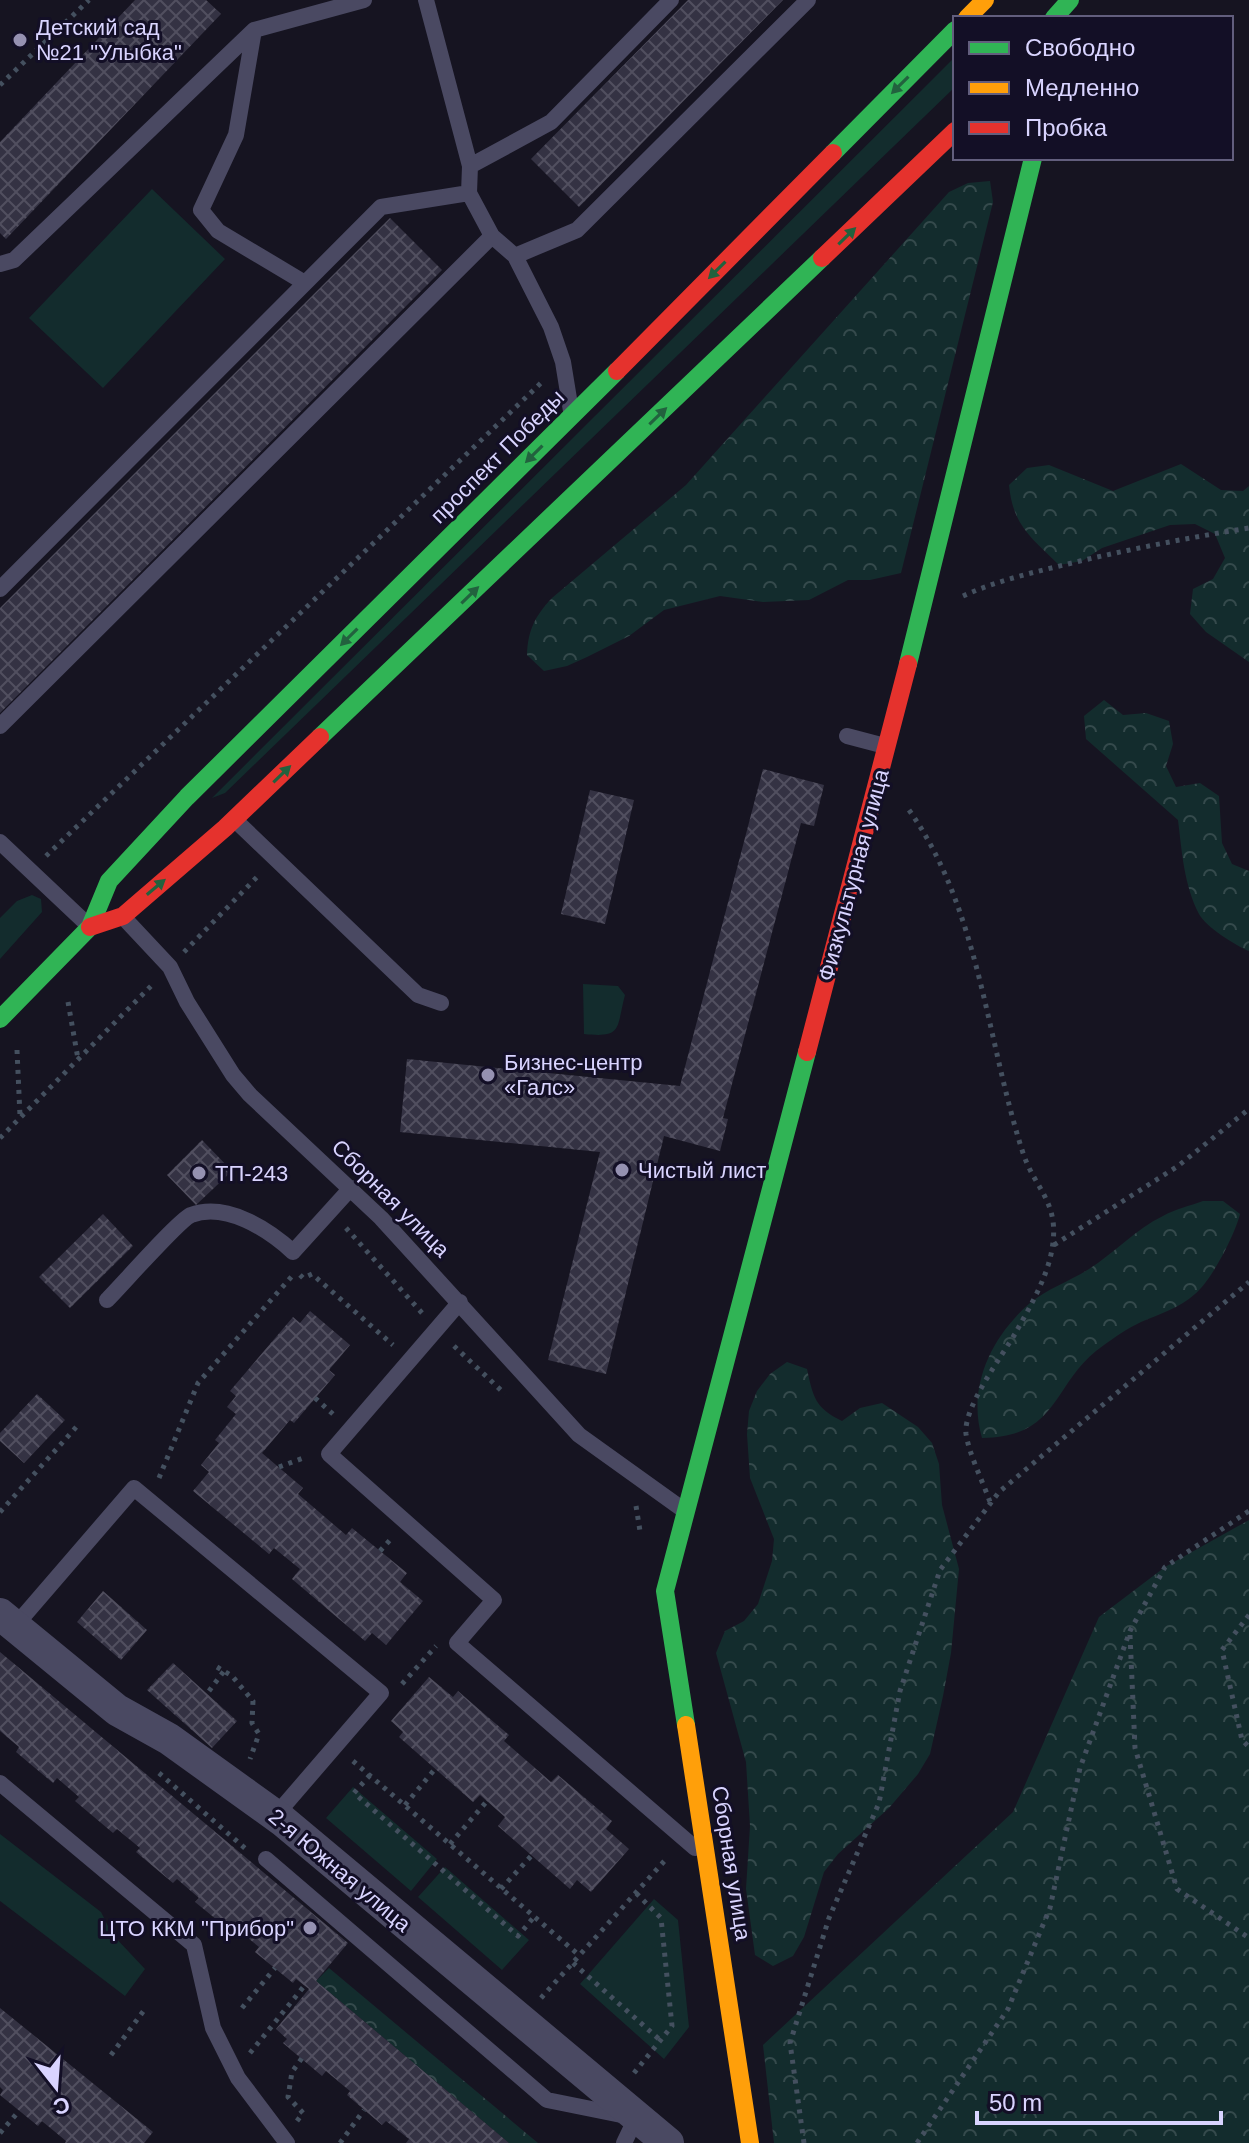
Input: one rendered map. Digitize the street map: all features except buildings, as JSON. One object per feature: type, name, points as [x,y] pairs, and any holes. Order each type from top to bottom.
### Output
[{"type":"street","points":[[969,16],[985,0]]},
{"type":"street","points":[[1056,16],[1071,0]]},
{"type":"street","name":"проспект Победы","points":[[0,1019],[90,927],[109,881],[187,797],[572,416],[953,32]]},
{"type":"street","name":"проспект Победы","points":[[90,927],[123,916],[234,820],[953,133]]},
{"type":"street","name":"Физкультурная улица","points":[[665,1591],[887,747],[1033,160]]},
{"type":"street","name":"Сборная улица","points":[[665,1591],[750,2143]]},
{"type":"street","name":"2-я Южная улица","points":[[8,1620],[117,1710],[169,1739],[245,1791],[521,2020],[630,2131],[668,2143]]},
{"type":"lane","points":[[0,264],[14,260],[254,30],[364,0]]},
{"type":"lane","points":[[426,0],[470,166],[469,193],[492,236],[515,256],[551,327],[563,362],[572,416]]},
{"type":"lane","points":[[470,166],[551,122],[671,0]]},
{"type":"lane","points":[[515,256],[577,230],[808,0]]},
{"type":"lane","points":[[254,30],[236,135],[201,210],[218,231],[305,283]]},
{"type":"lane","points":[[0,589],[381,207],[469,193]]},
{"type":"lane","points":[[0,726],[492,236]]},
{"type":"lane","points":[[847,736],[887,747]]},
{"type":"lane","points":[[234,820],[418,995],[441,1003]]},
{"type":"lane","points":[[0,842],[90,927]]},
{"type":"lane","name":"Сборная улица","points":[[109,881],[123,916],[170,967],[187,1002],[233,1075],[250,1095],[351,1188],[460,1302],[579,1435],[686,1512]]},
{"type":"lane","points":[[107,1300],[189,1215],[219,1211],[283,1242],[293,1252],[351,1188]]},
{"type":"lane","points":[[460,1302],[329,1454],[494,1600],[457,1643],[707,1858]]},
{"type":"lane","points":[[8,1620],[134,1488],[381,1693],[275,1816]]},
{"type":"lane","points":[[0,1783],[194,1945],[213,2028],[238,2078],[287,2143]]},
{"type":"lane","points":[[266,1859],[547,2100],[630,2131]]},
{"type":"path","points":[[0,85],[89,0]]},
{"type":"path","points":[[31,871],[563,362]]},
{"type":"path","points":[[953,600],[986,585],[1029,573],[1158,543],[1249,528]]},
{"type":"path","points":[[902,799],[924,830],[949,880],[983,992],[1024,1156],[1044,1191],[1055,1222],[1046,1270],[1016,1332],[977,1396],[966,1432],[990,1502]]},
{"type":"path","points":[[0,1138],[275,858]]},
{"type":"path","points":[[17,1001],[20,1118]]},
{"type":"path","points":[[1053,1245],[1178,1166],[1249,1109]]},
{"type":"path","points":[[330,1211],[436,1329],[514,1401]]},
{"type":"path","points":[[149,1500],[198,1383],[296,1272],[303,1278],[312,1274],[409,1361]]},
{"type":"path","points":[[804,2143],[790,2043],[829,1918],[879,1803],[900,1691],[940,1570],[999,1492],[1249,1282]]},
{"type":"path","points":[[315,1398],[340,1421]]},
{"type":"path","points":[[0,1512],[79,1424]]},
{"type":"path","points":[[279,1467],[310,1455]]},
{"type":"path","points":[[635,1499],[642,1544]]},
{"type":"path","points":[[917,2143],[1008,2009],[1050,1908],[1080,1768],[1130,1631],[1165,1567],[1249,1511]]},
{"type":"path","points":[[1249,1615],[1222,1650],[1242,1740],[1249,1747]]},
{"type":"path","points":[[1130,1631],[1135,1748],[1177,1889],[1249,1938]]},
{"type":"path","points":[[396,1690],[439,1642]]},
{"type":"path","points":[[217,1667],[253,1701],[252,1723],[259,1734],[248,1766],[245,1791]]},
{"type":"path","points":[[207,1692],[224,1671]]},
{"type":"path","points":[[344,1752],[580,1956]]},
{"type":"path","points":[[405,1805],[435,1769]]},
{"type":"path","points":[[370,1775],[354,1793],[518,1936],[534,1917]]},
{"type":"path","points":[[160,1777],[253,1855],[266,1859]]},
{"type":"path","points":[[450,1844],[487,1801]]},
{"type":"path","points":[[521,2020],[677,1846]]},
{"type":"path","points":[[501,1889],[532,1855]]},
{"type":"path","points":[[636,1893],[661,1918],[672,2026],[643,2061]]},
{"type":"path","points":[[573,1963],[660,2040]]},
{"type":"path","points":[[242,2008],[275,1968]]},
{"type":"path","points":[[245,2058],[305,1985]]},
{"type":"path","points":[[111,2055],[145,2009]]},
{"type":"path","points":[[301,2108],[288,2097],[292,2072],[302,2058]]},
{"type":"path","points":[[340,2143],[364,2110]]},
{"type":"path","points":[[0,2133],[19,2111]]},
{"type":"green space","points":[[953,59],[953,89],[225,793],[212,798]]},
{"type":"green space","points":[[990,181],[993,202],[901,573],[870,580],[848,580],[809,600],[763,602],[720,596],[664,610],[629,636],[567,666],[544,671],[527,655],[534,624],[552,598],[686,485],[949,192],[968,183]]},
{"type":"green space","points":[[152,189],[225,259],[103,388],[29,318]]},
{"type":"green space","points":[[1181,464],[1221,490],[1243,491],[1249,486],[1249,662],[1206,632],[1190,614],[1193,589],[1213,579],[1225,558],[1215,534],[1195,524],[1170,525],[1102,548],[1082,561],[1059,565],[1025,530],[1011,499],[1009,485],[1027,468],[1049,465],[1113,491]]},
{"type":"green space","points":[[1104,700],[1123,715],[1146,713],[1169,721],[1173,744],[1166,766],[1176,787],[1200,783],[1219,796],[1222,843],[1232,864],[1249,871],[1249,951],[1221,935],[1199,914],[1187,880],[1178,820],[1086,739],[1084,716]]},
{"type":"green space","points":[[32,895],[41,899],[42,912],[0,959],[0,918],[17,901]]},
{"type":"green space","points":[[583,984],[618,986],[625,995],[616,1029],[612,1032],[584,1034]]},
{"type":"green space","points":[[1203,1201],[1223,1201],[1240,1214],[1222,1256],[1202,1287],[1182,1303],[1136,1324],[1104,1345],[1087,1359],[1042,1418],[1008,1435],[982,1438],[978,1419],[980,1382],[994,1347],[1016,1316],[1037,1298],[1089,1269],[1153,1221]]},
{"type":"green space","points":[[787,1362],[807,1369],[817,1401],[833,1416],[842,1421],[860,1408],[882,1403],[918,1427],[932,1443],[939,1464],[942,1505],[959,1569],[951,1653],[930,1754],[918,1774],[889,1808],[838,1854],[824,1872],[804,1937],[793,1956],[773,1966],[755,1955],[746,1889],[750,1826],[746,1762],[716,1653],[725,1631],[744,1621],[758,1604],[772,1561],[774,1539],[750,1478],[747,1434],[749,1411],[757,1391],[770,1374]]},
{"type":"green space","points":[[1249,1520],[1249,2143],[774,2143],[763,2045],[1013,1812],[1099,1617],[1165,1567]]},
{"type":"green space","points":[[353,1787],[437,1859],[411,1891],[326,1818]]},
{"type":"green space","points":[[0,1834],[101,1912],[112,1934],[145,1969],[125,1996],[0,1901]]},
{"type":"green space","points":[[445,1867],[529,1940],[502,1970],[418,1897]]},
{"type":"green space","points":[[654,1899],[678,1920],[689,2027],[664,2059],[580,1984]]},
{"type":"green space","points":[[329,1968],[538,2143],[509,2143],[316,1981]]},
{"type":"traffic: fast","points":[[1056,16],[1070,0]]},
{"type":"traffic: fast","points":[[833,153],[953,32]]},
{"type":"traffic: fast","points":[[908,664],[1033,160]]},
{"type":"traffic: fast","points":[[320,737],[822,258]]},
{"type":"traffic: fast","points":[[0,1019],[90,927],[109,881],[187,797],[617,371]]},
{"type":"traffic: fast","points":[[686,1725],[665,1591],[807,1052]]},
{"type":"traffic: slow","points":[[969,16],[985,0]]},
{"type":"traffic: slow","points":[[686,1725],[750,2143]]},
{"type":"traffic: jam","points":[[822,258],[953,133]]},
{"type":"traffic: jam","points":[[617,371],[833,153]]},
{"type":"traffic: jam","points":[[807,1052],[908,664]]},
{"type":"traffic: jam","points":[[90,927],[123,916],[225,828],[320,737]]},
{"type":"place","name":"Детский сад №21 \"Улыбка\"","points":[[20,40]]},
{"type":"place","name":"Бизнес-центр «Галс»","points":[[488,1075]]},
{"type":"place","name":"Чистый лист","points":[[622,1170]]},
{"type":"place","name":"ТП-243","points":[[199,1173]]},
{"type":"place","name":"ЦТО ККМ \"Прибор\"","points":[[310,1928]]}]
